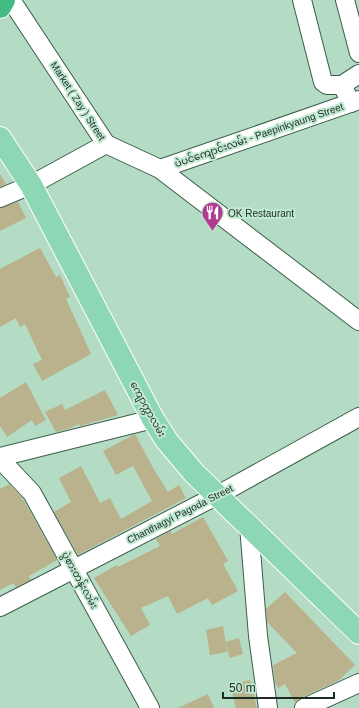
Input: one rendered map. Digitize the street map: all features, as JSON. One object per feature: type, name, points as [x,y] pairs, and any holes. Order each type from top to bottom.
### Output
[{"type":"highway","points":[[0,7],[4,0]]},
{"type":"main road","name":"ကျောက္ကာလမ်း","points":[[0,138],[31,185],[153,419],[167,441],[194,472],[359,633]]},
{"type":"street","name":"Market ( Zay ) Street","points":[[12,0],[106,144],[160,169],[359,321]]},
{"type":"street","points":[[302,0],[323,82],[327,85],[342,85],[359,74]]},
{"type":"street","points":[[345,0],[359,53]]},
{"type":"street","points":[[342,85],[355,102]]},
{"type":"street","name":"ပဲပင်ကျောင်းလမ်း - Paepinkyaung Street","points":[[160,169],[355,102]]},
{"type":"street","points":[[0,198],[31,185],[106,144]]},
{"type":"street","name":"Chanthagyi Pagoda Street","points":[[0,607],[218,495],[359,417]]},
{"type":"street","points":[[0,458],[153,419]]},
{"type":"street","name":"ပွဲစားတန်းလမ်း","points":[[0,458],[32,493],[150,708]]},
{"type":"street","points":[[250,526],[258,636],[268,708]]},
{"type":"street","points":[[304,708],[359,683]]},
{"type":"building","points":[[0,174],[6,184],[0,187]]},
{"type":"building","points":[[18,202],[26,218],[0,231],[0,208]]},
{"type":"building","points":[[40,248],[56,277],[60,275],[70,297],[66,299],[91,354],[42,381],[33,364],[42,360],[25,324],[20,327],[16,318],[0,327],[0,269]]},
{"type":"building","points":[[26,382],[46,420],[35,426],[32,420],[7,437],[0,426],[0,398]]},
{"type":"building","points":[[105,390],[118,415],[80,426],[79,424],[56,432],[45,412],[62,404],[65,410]]},
{"type":"building","points":[[135,434],[168,492],[179,485],[186,498],[78,555],[54,512],[71,502],[59,478],[81,466],[100,503],[110,498],[121,519],[152,501],[133,466],[116,475],[103,451]]},
{"type":"building","points":[[9,484],[23,499],[57,560],[29,576],[31,580],[16,587],[13,583],[0,590],[0,489]]},
{"type":"building","points":[[203,517],[228,561],[223,564],[238,591],[212,605],[208,598],[177,614],[168,596],[141,608],[150,625],[131,636],[94,578],[117,565],[118,567],[160,546],[156,539],[170,531],[172,534]]},
{"type":"building","points":[[285,592],[355,665],[338,681],[300,698],[295,703],[285,684],[278,688],[275,682],[273,665],[297,653],[267,622],[266,609]]},
{"type":"building","points":[[223,626],[227,652],[210,655],[206,630]]},
{"type":"building","points":[[239,638],[243,654],[230,658],[225,642]]},
{"type":"building","points":[[250,680],[257,708],[236,708],[230,685]]},
{"type":"building","points":[[208,694],[214,708],[178,708]]},
{"type":"place","name":"OK Restaurant","points":[[212,232]]}]
